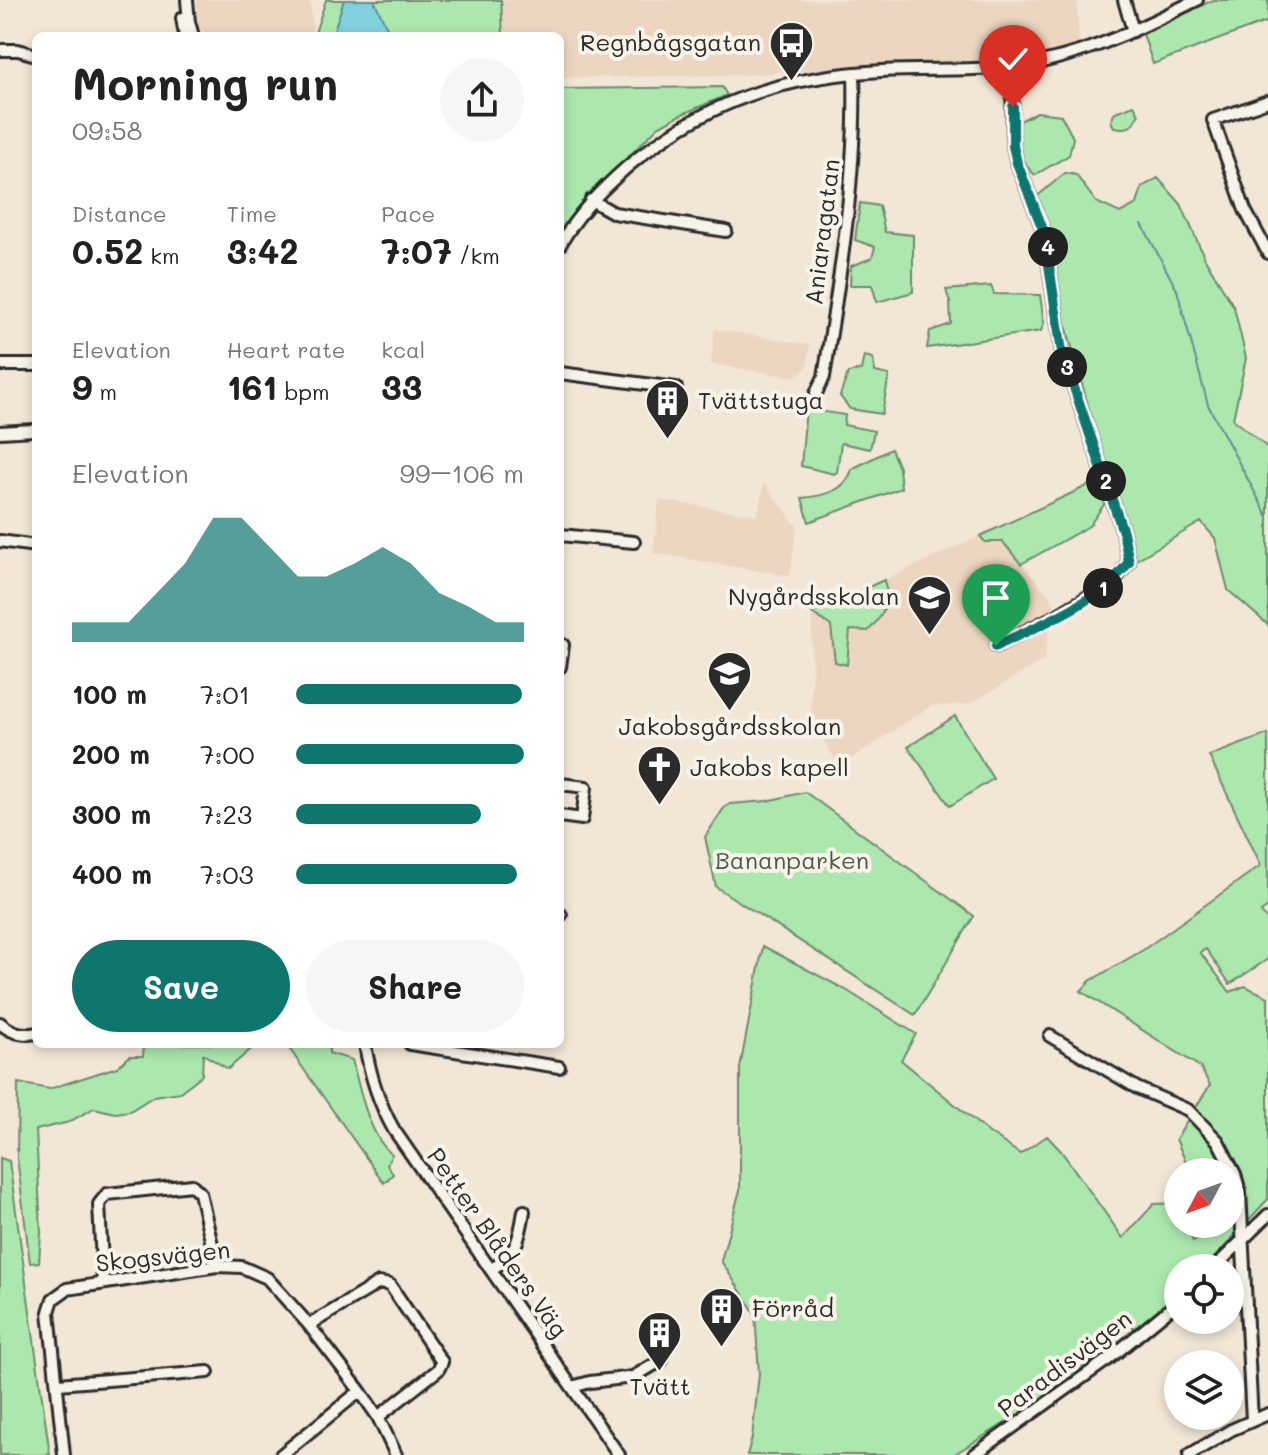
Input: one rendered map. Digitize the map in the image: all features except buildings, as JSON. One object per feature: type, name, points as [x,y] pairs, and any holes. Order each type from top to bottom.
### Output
[{"type":"street","points":[[184,0],[185,32]]},
{"type":"street","points":[[184,0],[192,32]]},
{"type":"street","points":[[1124,0],[1133,31]]},
{"type":"street","points":[[564,239],[591,200],[667,135],[738,97],[792,82],[854,73],[956,71],[1044,62],[1083,51],[1133,31],[1197,0]]},
{"type":"street","points":[[0,50],[32,54]]},
{"type":"street","points":[[996,646],[1054,617],[1114,581],[1129,562],[1123,532],[1062,352],[1044,232],[1017,163],[1012,128],[1012,66]]},
{"type":"street","name":"Aniaragatan","points":[[816,393],[824,377],[842,249],[853,150],[854,73]]},
{"type":"street","points":[[1268,101],[1213,120],[1245,210],[1268,253]]},
{"type":"street","points":[[591,200],[614,213],[726,231]]},
{"type":"street","points":[[0,365],[32,365]]},
{"type":"street","points":[[564,374],[676,388]]},
{"type":"street","points":[[0,432],[32,430]]},
{"type":"street","points":[[564,535],[634,542]]},
{"type":"street","points":[[3,540],[32,544]]},
{"type":"street","points":[[564,784],[586,787],[582,819],[564,817]]},
{"type":"street","points":[[0,1023],[8,1030],[24,1035],[32,1034]]},
{"type":"street","points":[[1050,1036],[1137,1088],[1188,1110],[1210,1130],[1226,1158]]},
{"type":"street","name":"Petter Blåders Väg","points":[[366,1048],[371,1080],[382,1109],[619,1455]]},
{"type":"street","points":[[436,1048],[559,1067]]},
{"type":"street","points":[[103,1283],[99,1204],[107,1194],[192,1185],[200,1193],[217,1266]]},
{"type":"street","points":[[491,1269],[503,1263],[516,1246],[524,1211]]},
{"type":"street","points":[[1228,1254],[1268,1215]]},
{"type":"street","points":[[1244,1238],[1252,1420]]},
{"type":"street","name":"Skogsvägen","points":[[64,1455],[49,1312],[53,1299],[67,1289],[217,1266],[242,1267],[267,1278],[309,1325],[360,1391],[378,1417],[396,1455]]},
{"type":"street","points":[[309,1325],[379,1283],[390,1285],[442,1362],[438,1370],[378,1417]]},
{"type":"street","name":"Paradisvägen","points":[[974,1455],[1099,1366],[1164,1313]]},
{"type":"street","points":[[572,1387],[633,1377],[662,1360]]},
{"type":"street","points":[[58,1384],[208,1372]]},
{"type":"street","points":[[281,1455],[360,1391]]},
{"type":"street","points":[[1189,1455],[1268,1414]]},
{"type":"shaded area","points":[[197,0],[310,0],[313,32],[205,32],[197,26]]},
{"type":"shaded area","points":[[501,0],[1077,0],[1079,48],[962,65],[739,75],[564,78],[564,32],[503,32]]},
{"type":"shaded area","points":[[715,329],[810,345],[807,368],[793,377],[711,364]]},
{"type":"shaded area","points":[[764,483],[797,526],[790,576],[653,553],[659,500],[757,515]]},
{"type":"shaded area","name":"Nygårdsskolan","points":[[980,536],[985,542],[1003,542],[1054,601],[1044,660],[970,704],[931,706],[840,766],[811,722],[812,613]]},
{"type":"green space","points":[[326,0],[501,0],[503,32],[315,32]]},
{"type":"green space","points":[[1213,0],[1268,0],[1268,21],[1153,64],[1143,34]]},
{"type":"green space","points":[[722,87],[727,95],[658,127],[587,198],[564,233],[564,89]]},
{"type":"green space","points":[[1134,105],[1139,114],[1132,125],[1127,128],[1114,127],[1111,121],[1115,112]]},
{"type":"green space","points":[[1037,112],[1061,115],[1073,138],[1069,155],[1035,175],[1022,157],[1019,136],[1020,121]]},
{"type":"green space","points":[[1065,173],[1076,175],[1096,202],[1120,213],[1137,204],[1142,187],[1158,178],[1181,204],[1205,259],[1234,307],[1246,358],[1233,419],[1268,448],[1268,625],[1228,590],[1215,538],[1201,522],[1136,560],[1087,402],[1034,199]]},
{"type":"green space","points":[[860,203],[879,206],[885,232],[913,235],[913,292],[877,302],[872,285],[850,285],[851,266],[872,258],[875,247],[855,240]]},
{"type":"green space","points":[[991,286],[994,294],[1040,295],[1044,323],[1041,331],[927,348],[930,331],[951,324],[946,290]]},
{"type":"green space","points":[[864,356],[873,358],[875,372],[889,375],[882,414],[850,409],[840,396],[848,373],[861,370]]},
{"type":"green space","points":[[806,409],[845,415],[844,425],[874,431],[870,449],[841,443],[837,472],[834,474],[801,466]]},
{"type":"green space","points":[[891,449],[899,468],[901,488],[809,522],[802,498],[839,488],[852,469]]},
{"type":"green space","points":[[1098,481],[1105,503],[1089,526],[1021,564],[1003,542],[985,542],[980,536]]},
{"type":"green space","points":[[884,580],[887,595],[882,614],[868,631],[850,630],[847,665],[835,662],[831,626],[812,613]]},
{"type":"green space","points":[[955,716],[993,779],[950,806],[908,747]]},
{"type":"green space","points":[[1268,734],[1268,907],[1261,912],[1268,921],[1268,959],[1230,984],[1206,949],[1200,952],[1230,992],[1245,986],[1268,997],[1268,1199],[1244,1225],[1244,1158],[1184,1158],[1176,1139],[1210,1085],[1200,1067],[1081,991],[1090,981],[1143,950],[1261,865],[1209,756]]},
{"type":"green space","name":"Bananparken","points":[[805,792],[974,916],[915,1015],[716,887],[705,837],[724,808],[730,804],[767,801]]},
{"type":"green space","points":[[763,946],[846,990],[916,1034],[901,1060],[988,1132],[1020,1154],[1047,1136],[1123,1238],[1154,1204],[1164,1204],[1164,1238],[1192,1238],[1193,1241],[1198,1238],[1232,1238],[1218,1254],[1164,1254],[1164,1305],[1134,1331],[1132,1322],[1106,1349],[1028,1409],[953,1455],[747,1455],[752,1438],[759,1374],[755,1313],[721,1261],[740,1190],[740,1068]]},
{"type":"green space","points":[[144,1048],[252,1048],[228,1069],[203,1054],[202,1075],[180,1092],[154,1096],[130,1111],[115,1113],[94,1108],[69,1122],[36,1130],[41,1233],[39,1262],[30,1263],[17,1157],[18,1083],[49,1089],[117,1067],[130,1056],[143,1056]]},
{"type":"green space","points":[[289,1048],[329,1048],[329,1053],[352,1060],[371,1124],[392,1154],[387,1165],[393,1174],[384,1183]]},
{"type":"green space","points":[[0,1158],[9,1161],[50,1455],[0,1455]]},
{"type":"water","points":[[344,0],[374,0],[389,32],[349,32],[333,32]]},
{"type":"waterway","points":[[1142,224],[1177,290],[1208,405],[1268,517]]},
{"type":"place","name":"Regnbågsgatan","points":[[792,82]]},
{"type":"place","name":"Tvättstuga","points":[[667,440]]},
{"type":"place","name":"Nygårdsskolan","points":[[930,636]]},
{"type":"place","name":"Jakobsgårdsskolan","points":[[730,712]]},
{"type":"place","name":"Jakobs kapell","points":[[659,807]]},
{"type":"place","name":"Förråd","points":[[721,1348]]},
{"type":"place","name":"Tvätt","points":[[660,1372]]},
{"type":"route","points":[[996,646],[1054,617],[1114,581],[1129,562],[1123,532],[1062,352],[1044,232],[1013,146],[1013,107]]}]
